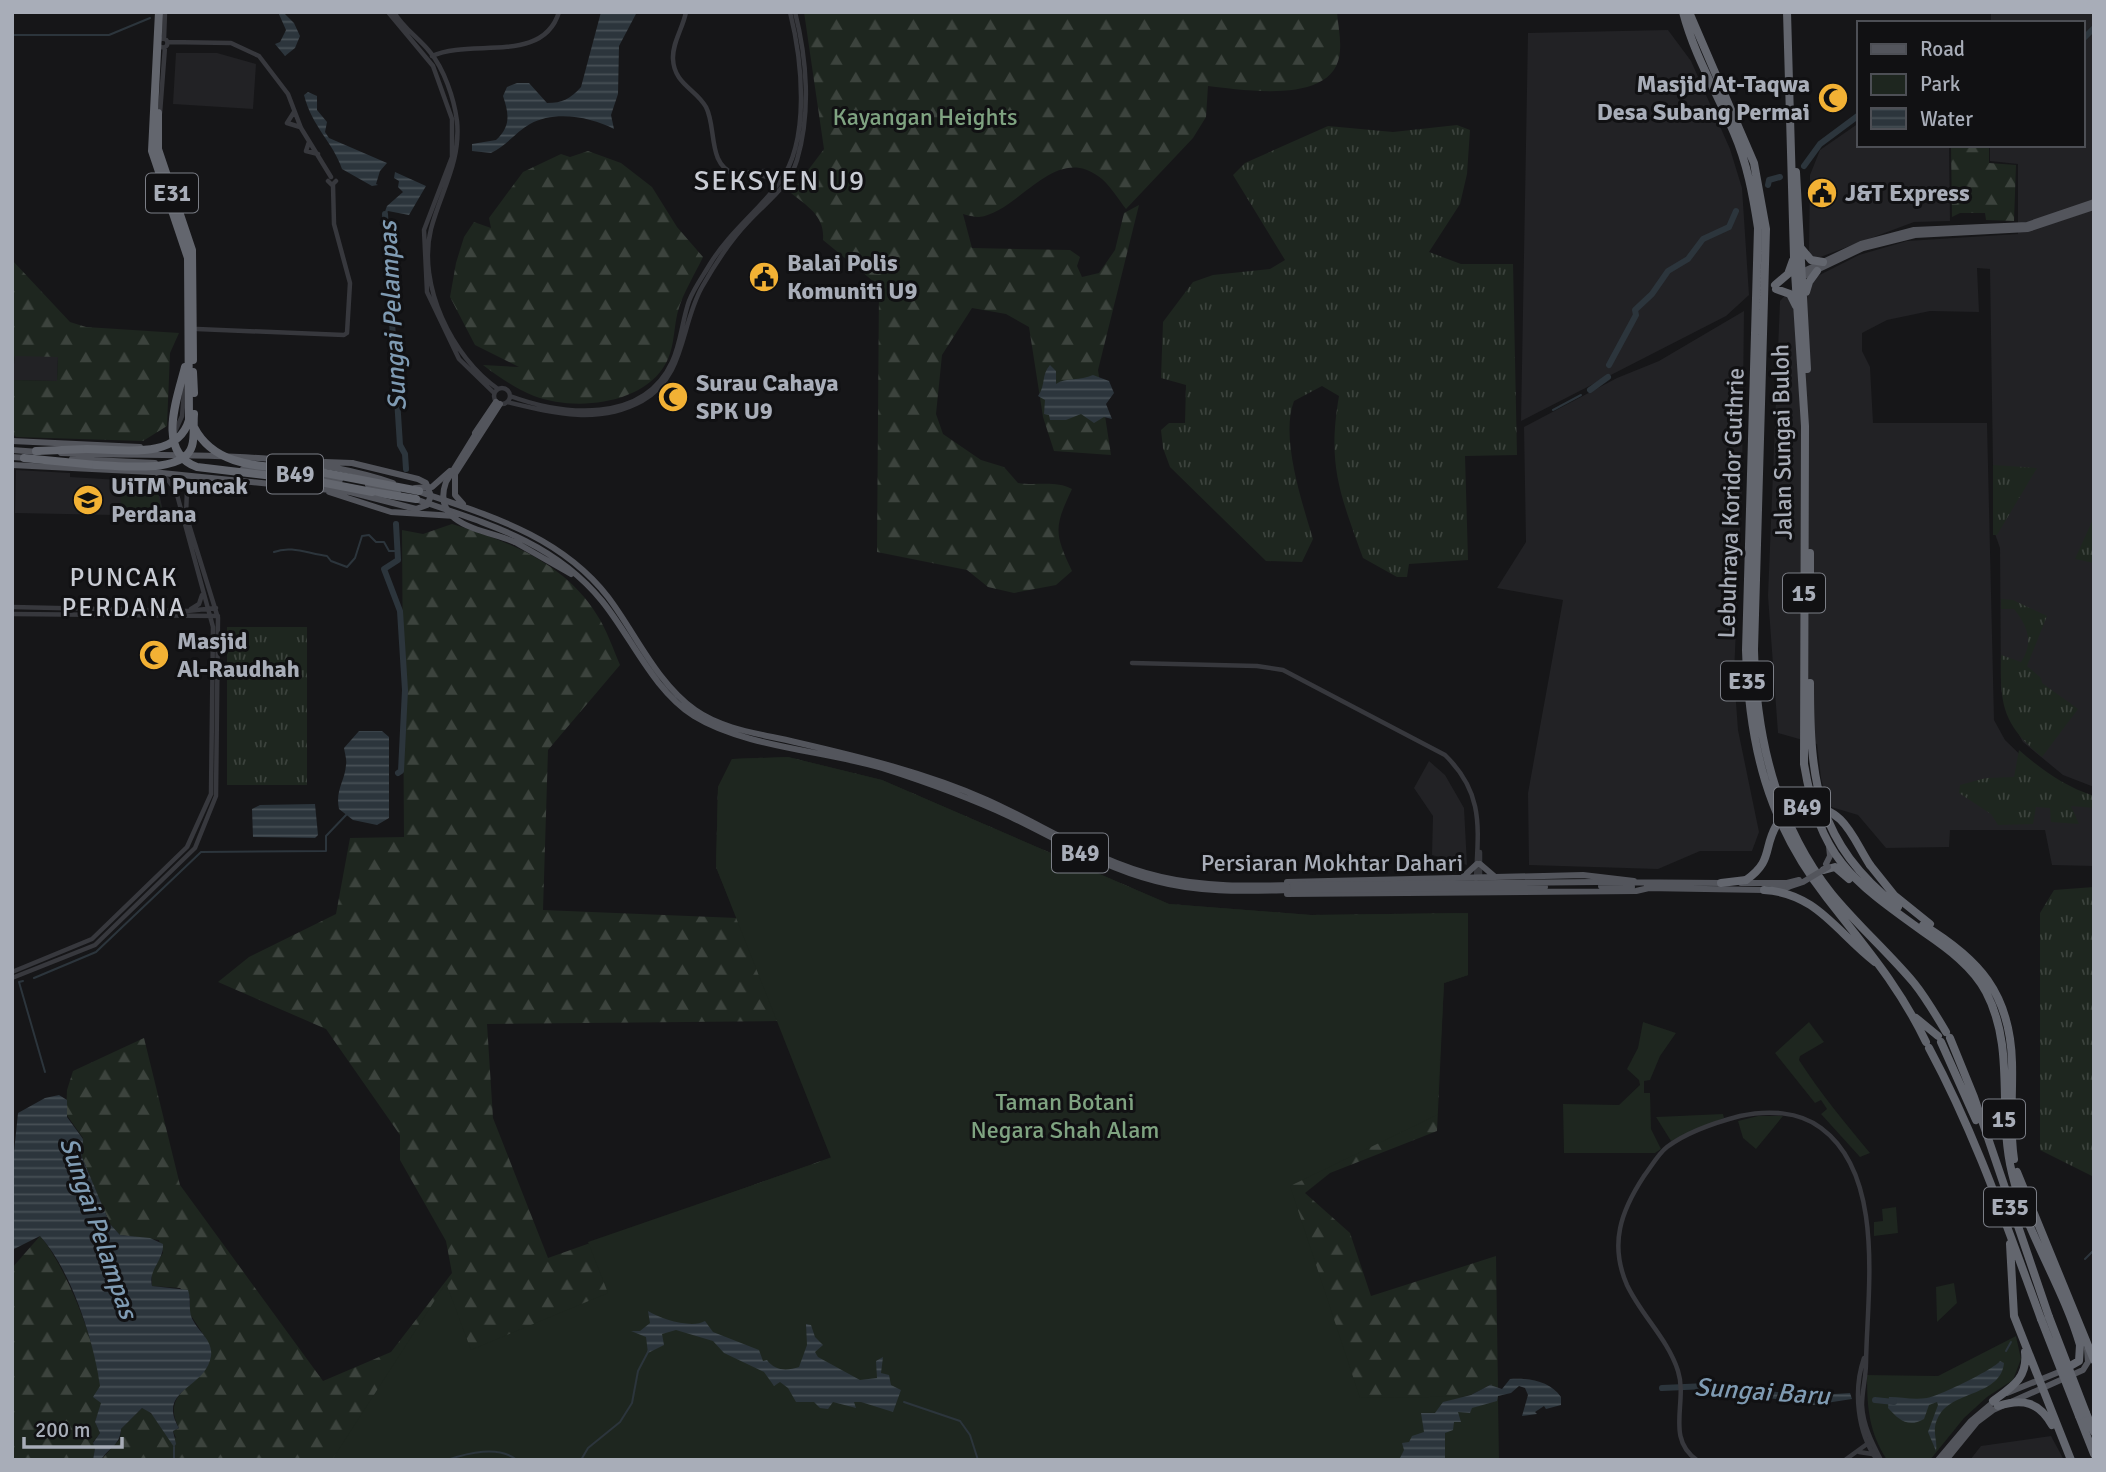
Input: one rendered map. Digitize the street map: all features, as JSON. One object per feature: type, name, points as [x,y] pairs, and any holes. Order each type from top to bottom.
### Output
[{"type":"highway","name":"E31","points":[[162,12],[152,151],[187,258],[193,425]]},
{"type":"highway","name":"Lebuhraya Koridor Guthrie","points":[[1683,12],[1697,54],[1739,146],[1762,228]]},
{"type":"highway","name":"Lebuhraya Koridor Guthrie","points":[[1689,12],[1754,163],[1762,228],[1754,649],[1755,698],[1770,775],[1808,858],[1831,892],[1915,984],[1948,1035],[1974,1097],[2045,1318]]},
{"type":"highway","name":"Jalan Sungai Buloh","points":[[1787,12],[1794,257],[1804,300],[1810,439],[1812,762],[1818,797],[1833,834],[1877,890],[1917,921],[1965,952],[1991,985],[2005,1019],[2011,1048],[2011,1125],[2018,1175],[2084,1334],[2090,1363]]},
{"type":"highway","name":"Jalan Sungai Buloh","points":[[1789,84],[1800,247],[1798,309],[1805,426],[1804,764],[1812,808],[1829,844],[1858,884],[1944,946],[1975,976],[1993,1005],[2004,1050],[2004,1132],[2013,1177],[2080,1345],[2079,1361],[2063,1370]]},
{"type":"highway","points":[[1800,247],[1811,260],[1823,262]]},
{"type":"highway","points":[[1794,257],[1788,274],[1776,287],[1790,295],[1798,309]]},
{"type":"highway","points":[[1804,300],[1809,282],[1817,271]]},
{"type":"highway","name":"Lebuhraya Koridor Guthrie","points":[[1759,356],[1746,650],[1753,739],[1770,799],[1799,857],[1826,896],[1883,967],[1914,1017],[1954,1095],[1987,1170],[2083,1415],[2094,1454]]},
{"type":"highway","points":[[36,452],[162,448],[179,439],[186,430],[190,410],[190,358]]},
{"type":"highway","points":[[190,358],[172,434],[173,448],[185,462],[197,467],[316,481],[372,492],[417,495]]},
{"type":"highway","points":[[193,425],[208,447],[225,459],[314,467],[417,495]]},
{"type":"highway","points":[[24,458],[96,465],[171,465],[189,453],[193,425]]},
{"type":"highway","name":"B49","points":[[1721,883],[1746,880],[1758,872],[1767,860],[1777,825],[1801,807],[1819,808],[1838,815],[1870,866],[1905,905],[1965,952]]},
{"type":"highway","points":[[1833,834],[1839,850],[1838,858]]},
{"type":"highway","points":[[1826,868],[1837,868],[1858,884]]},
{"type":"highway","points":[[1764,890],[1798,897],[1820,909],[1873,962],[1883,967]]},
{"type":"highway","points":[[1914,1017],[1939,1039],[1979,1125],[1987,1150],[1987,1170]]},
{"type":"highway","points":[[2009,1231],[2011,1301],[2023,1340],[2071,1460]]},
{"type":"highway","points":[[1995,1404],[2023,1374],[2026,1364],[2023,1340]]},
{"type":"highway","points":[[1995,1404],[2019,1401],[2036,1406],[2065,1445]]},
{"type":"highway","name":"Lebuhraya Koridor Guthrie","points":[[2083,1415],[2094,1432]]},
{"type":"main road","points":[[1799,276],[1861,244],[1914,230],[2026,225],[2094,204]]},
{"type":"main road","points":[[1799,276],[1817,271],[1863,248],[1914,235],[2028,229],[2094,204]]},
{"type":"main road","points":[[406,487],[421,489],[441,482],[501,403]]},
{"type":"main road","points":[[472,509],[458,500],[454,488],[455,474],[501,403]]},
{"type":"main road","points":[[478,430],[446,482],[442,501],[445,509],[460,523],[516,542],[590,587]]},
{"type":"main road","points":[[12,441],[144,447],[240,457]]},
{"type":"main road","name":"Persiaran Mokhtar Dahari","points":[[12,450],[240,457],[350,470],[406,487],[417,495],[521,536],[551,554],[590,587],[664,688],[693,715],[708,723],[733,733],[857,761],[910,777],[991,808],[1079,852],[1133,874],[1208,891],[1596,884],[1634,881],[1788,885]]},
{"type":"main road","name":"Persiaran Mokhtar Dahari","points":[[12,457],[264,471],[348,481],[472,509],[535,536],[587,573],[608,598],[668,684],[696,711],[711,719],[735,728],[885,764],[956,788],[1007,809],[1103,857],[1158,876],[1261,889]]},
{"type":"main road","points":[[313,488],[349,492],[416,509],[427,505],[431,496],[426,483],[418,479],[352,463],[314,467]]},
{"type":"main road","name":"B49","points":[[12,465],[152,472],[313,488],[391,512],[471,518]]},
{"type":"main road","name":"B49","points":[[1826,868],[1830,856],[1829,844]]},
{"type":"main road","name":"Persiaran Mokhtar Dahari","points":[[1596,884],[1649,888],[1764,890],[1788,885],[1826,868],[1838,858]]},
{"type":"main road","points":[[1458,879],[1468,875],[1478,864],[1496,876]]},
{"type":"main road","points":[[1261,889],[1280,882],[1496,876],[1583,875],[1634,881]]},
{"type":"main road","points":[[1445,894],[1462,891],[1464,886],[1458,879]]},
{"type":"main road","points":[[1261,889],[1445,894],[1636,891],[1649,888]]},
{"type":"main road","points":[[2040,1384],[2063,1370],[2090,1363]]},
{"type":"main road","points":[[2090,1363],[2094,1370]]},
{"type":"main road","points":[[1938,1460],[1946,1456],[1995,1404],[2040,1384],[2081,1371],[2090,1363]]},
{"type":"street","points":[[162,12],[159,142],[165,168],[192,240],[196,274],[191,323],[192,408],[197,436],[210,450],[240,457]]},
{"type":"street","points":[[388,12],[405,35],[430,57]]},
{"type":"street","points":[[394,12],[430,57],[452,119],[449,166],[424,230],[428,292],[459,359],[496,391],[501,403]]},
{"type":"street","points":[[430,57],[457,48],[505,48],[529,42],[551,30],[559,12]]},
{"type":"street","points":[[686,12],[673,51],[677,76],[705,105],[716,154],[725,169],[735,174],[765,171],[784,180]]},
{"type":"street","points":[[501,403],[556,414],[584,416],[627,408],[650,395],[676,366],[694,302],[716,264],[784,180],[794,150],[800,105],[797,42],[792,12]]},
{"type":"street","points":[[163,43],[220,41],[249,50],[282,83],[301,128],[331,177],[336,180],[333,185],[334,224],[349,283],[347,333],[344,335],[193,331],[185,328],[191,323]]},
{"type":"street","points":[[294,111],[287,122],[301,128]]},
{"type":"street","points":[[775,177],[784,180]]},
{"type":"street","points":[[774,189],[775,177]]},
{"type":"street","points":[[496,391],[506,389],[510,396],[556,409],[586,411],[609,409],[644,394],[671,363],[689,301],[711,262],[732,233],[784,180]]},
{"type":"street","points":[[144,447],[169,440],[181,424],[193,331]]},
{"type":"street","points":[[501,403],[510,396]]},
{"type":"street","points":[[12,972],[92,939],[187,847],[214,795],[213,626],[176,492],[167,479],[152,472]]},
{"type":"street","points":[[12,978],[95,945],[195,848],[214,795],[218,616],[186,515],[189,486],[205,477]]},
{"type":"street","points":[[187,611],[199,604],[202,589]]},
{"type":"street","points":[[12,607],[187,611],[218,616]]},
{"type":"street","points":[[12,614],[197,617],[216,608]]},
{"type":"street","points":[[197,617],[213,626]]},
{"type":"street","points":[[1132,663],[1276,668],[1446,755],[1454,763],[1477,806],[1477,893]]},
{"type":"street","points":[[1697,1460],[1684,1448],[1679,1434],[1679,1374],[1625,1279],[1618,1246],[1621,1217],[1647,1173],[1669,1146],[1728,1119],[1756,1113],[1787,1114],[1808,1120],[1829,1134],[1849,1157],[1862,1193],[1869,1290],[1861,1414],[1863,1432],[1877,1456]]},
{"type":"street","points":[[1861,1414],[1877,1456]]},
{"type":"street","points":[[1857,1451],[1863,1432]]},
{"type":"street","points":[[1869,1445],[1870,1437]]},
{"type":"street","points":[[1846,1460],[1869,1445]]},
{"type":"street","points":[[1857,1451],[1877,1456]]},
{"type":"shaded area","points":[[1991,12],[2094,12],[2094,787],[2063,775],[2023,742],[2009,716],[2001,690],[2000,548],[1994,531],[1990,269],[1977,268],[1979,312],[1930,311],[1887,320],[1862,333],[1862,351],[1870,367],[1873,423],[1987,423],[1994,720],[2005,740],[2040,774],[2094,801],[2094,866],[2052,865],[2045,830],[1950,830],[1949,847],[1886,848],[1858,815],[1828,806],[1817,744],[1778,733],[1768,596],[1780,301],[1790,290],[1859,255],[1907,241],[2018,234],[2018,164],[1990,161],[1990,147],[2085,147],[2085,21],[1991,21]]},
{"type":"shaded area","points":[[1668,30],[1691,61],[1730,149],[1742,188],[1749,295],[1726,316],[1521,421],[1528,33]]},
{"type":"shaded area","points":[[176,53],[217,53],[256,64],[253,109],[173,104]]},
{"type":"shaded area","points":[[1857,124],[1857,147],[1949,147],[1950,221],[1914,222],[1815,259],[1809,253],[1810,175],[1820,150]]},
{"type":"shaded area","points":[[1744,311],[1742,485],[1734,675],[1738,730],[1759,832],[1752,851],[1700,851],[1658,869],[1529,865],[1528,793],[1563,600],[1497,588],[1526,542],[1524,427],[1617,378],[1659,361]]},
{"type":"shaded area","points":[[15,356],[58,356],[57,381],[12,380]]},
{"type":"shaded area","name":"UiTM Puncak Perdana","points":[[16,470],[70,473],[70,477],[120,480],[158,488],[164,516],[15,513]]},
{"type":"shaded area","points":[[1429,761],[1445,775],[1464,808],[1467,865],[1432,855],[1433,816],[1414,788]]},
{"type":"shaded area","points":[[2051,1436],[2064,1460],[1970,1460],[1981,1446]]},
{"type":"green space","name":"Kayangan Heights","points":[[804,12],[1337,12],[1340,50],[1335,68],[1324,80],[1307,87],[1287,90],[1244,90],[1208,86],[1206,117],[1193,138],[1126,209],[1098,176],[1082,168],[1066,168],[1037,183],[994,212],[979,217],[963,214],[972,248],[1070,250],[1080,257],[1077,266],[1082,277],[1099,273],[1115,250],[1124,213],[1139,205],[1098,370],[1111,455],[1054,451],[1043,417],[1029,327],[1006,314],[972,308],[942,355],[936,414],[943,434],[981,460],[1004,467],[1018,483],[1052,484],[1072,489],[1058,530],[1072,571],[1056,585],[1014,593],[988,587],[967,570],[877,552],[879,286],[823,240],[818,218],[791,193],[824,149]]},
{"type":"green space","points":[[1457,125],[1470,130],[1467,174],[1460,204],[1429,252],[1461,264],[1513,264],[1517,455],[1465,456],[1468,560],[1409,564],[1407,577],[1397,577],[1363,558],[1342,497],[1335,461],[1334,441],[1339,396],[1322,386],[1294,401],[1290,416],[1294,470],[1313,539],[1302,562],[1266,561],[1170,467],[1163,448],[1161,430],[1169,423],[1185,423],[1186,385],[1161,378],[1163,322],[1193,282],[1213,275],[1270,269],[1285,260],[1233,175],[1245,163],[1328,126],[1393,132]]},
{"type":"green space","points":[[1951,147],[1989,147],[1989,163],[2016,165],[2014,221],[1986,220],[1985,213],[1960,213],[1952,217]]},
{"type":"green space","points":[[588,151],[621,163],[652,187],[677,227],[703,257],[680,304],[667,361],[652,380],[622,397],[604,401],[550,401],[527,393],[483,365],[519,367],[475,345],[450,297],[464,237],[474,222],[491,228],[489,218],[523,172],[561,154],[570,157]]},
{"type":"green space","points":[[12,260],[70,322],[86,327],[179,333],[170,353],[167,426],[143,441],[16,437],[12,433],[12,380],[57,381],[58,357],[15,356],[12,375]]},
{"type":"green space","points":[[1993,465],[2037,468],[1997,535],[1993,535]]},
{"type":"green space","points":[[120,480],[157,489],[163,516],[121,513]]},
{"type":"green space","points":[[75,493],[99,494],[98,512],[76,512]]},
{"type":"green space","points":[[2094,517],[2094,563],[2075,559]]},
{"type":"green space","name":"Taman Botani Negara Shah Alam","points":[[452,524],[494,538],[534,556],[569,581],[584,597],[607,633],[620,665],[548,750],[543,910],[737,918],[716,867],[718,787],[732,759],[788,757],[882,780],[1169,904],[1311,915],[1468,913],[1468,975],[1444,983],[1437,1131],[1330,1173],[1305,1193],[1350,1233],[1371,1296],[1496,1256],[1498,1389],[1490,1385],[1471,1395],[1447,1400],[1330,1460],[101,1460],[120,1439],[121,1429],[142,1408],[176,1438],[173,1431],[179,1428],[174,1409],[176,1401],[206,1367],[205,1337],[190,1314],[190,1297],[180,1288],[152,1286],[152,1270],[163,1253],[159,1240],[120,1235],[110,1224],[82,1157],[83,1138],[66,1114],[67,1090],[73,1071],[144,1038],[180,1185],[323,1381],[391,1352],[452,1273],[446,1241],[400,1160],[400,1135],[326,1029],[218,982],[249,957],[336,914],[350,838],[404,837],[402,530],[423,534]],"holes":[[[779,1021],[832,1157],[548,1258],[493,1118],[487,1024]]]},
{"type":"green space","points":[[2001,599],[2013,600],[2047,616],[2027,666],[2041,678],[2042,683],[2078,709],[2042,757],[2011,723],[2003,701],[2001,655],[2021,662],[2027,648],[2028,635],[2014,609],[2001,609]]},
{"type":"green space","points":[[227,627],[307,627],[307,785],[227,785]]},
{"type":"green space","points":[[2019,750],[2054,777],[2094,796],[2094,808],[2071,806],[2079,824],[2051,822],[2050,808],[2036,807],[2033,824],[1998,825],[1991,814],[1959,793],[1960,785],[1986,778],[2014,777]]},
{"type":"green space","name":"Taman Botani Negara Shah Alam","points":[[788,757],[882,780],[1169,904],[1311,915],[1468,913],[1468,975],[1444,983],[1437,1115],[1290,1186],[1360,1398],[1498,1396],[1499,1460],[332,1460],[446,1283],[471,1350],[608,1293],[588,1242],[831,1158],[716,867],[718,787],[732,759]]},
{"type":"green space","points":[[2094,887],[2094,1177],[2040,1150],[2040,913],[2054,890]]},
{"type":"green space","points":[[1643,1022],[1676,1033],[1660,1056],[1650,1080],[1644,1081],[1644,1093],[1650,1093],[1651,1129],[1661,1149],[1655,1153],[1564,1153],[1563,1104],[1619,1105],[1640,1085],[1639,1080],[1627,1069],[1638,1048]]},
{"type":"green space","points":[[1809,1022],[1824,1042],[1800,1056],[1799,1060],[1870,1153],[1860,1157],[1821,1114],[1827,1109],[1821,1100],[1815,1103],[1775,1053]]},
{"type":"green space","points":[[1723,1114],[1724,1118],[1671,1141],[1656,1117]]},
{"type":"green space","points":[[1758,1116],[1783,1116],[1756,1149],[1743,1138],[1738,1121]]},
{"type":"green space","points":[[1896,1207],[1898,1233],[1874,1236],[1874,1222],[1883,1221],[1882,1209]]},
{"type":"green space","points":[[40,1236],[72,1291],[97,1363],[101,1402],[95,1422],[100,1433],[93,1442],[93,1460],[12,1460],[12,1268]]},
{"type":"green space","points":[[1954,1283],[1957,1303],[1937,1322],[1936,1287]]},
{"type":"green space","points":[[2016,1336],[2021,1359],[2013,1380],[1987,1397],[1964,1418],[1930,1460],[1887,1460],[1876,1440],[1870,1419],[1867,1375],[1938,1376]]},
{"type":"water","points":[[278,12],[283,12],[294,23],[300,36],[295,48],[285,56],[275,44],[280,42],[286,30]]},
{"type":"water","points":[[601,12],[637,12],[619,46],[618,94],[611,115],[614,129],[584,118],[550,117],[530,124],[491,153],[472,151],[472,144],[496,140],[504,130],[507,114],[503,96],[507,87],[517,83],[529,83],[547,103],[566,100],[581,87]]},
{"type":"water","points":[[308,92],[317,96],[317,110],[327,122],[325,132],[329,138],[387,163],[380,171],[376,184],[378,185],[372,186],[342,169],[308,106],[304,95]]},
{"type":"water","points":[[395,172],[426,186],[409,215],[388,211],[382,220],[387,206],[403,192],[398,187],[399,181],[394,178]]},
{"type":"water","points":[[1050,365],[1056,371],[1056,384],[1093,375],[1109,381],[1114,393],[1106,404],[1112,419],[1104,417],[1094,423],[1081,414],[1066,420],[1050,420],[1049,415],[1044,414],[1045,400],[1038,396]]},
{"type":"water","points":[[359,731],[382,731],[389,737],[389,818],[377,825],[353,820],[339,809],[338,796],[346,763],[344,748]]},
{"type":"water","points":[[315,804],[318,835],[315,838],[253,837],[252,809],[260,805]]},
{"type":"water","points":[[59,1095],[67,1100],[67,1117],[83,1139],[82,1157],[110,1224],[120,1235],[150,1238],[163,1244],[152,1275],[152,1286],[188,1290],[192,1318],[210,1346],[211,1356],[207,1367],[201,1376],[184,1390],[174,1405],[174,1415],[179,1428],[173,1431],[176,1444],[174,1447],[151,1413],[142,1408],[121,1429],[116,1443],[101,1460],[93,1460],[93,1443],[100,1433],[95,1422],[101,1403],[93,1397],[100,1386],[87,1328],[79,1307],[62,1267],[40,1236],[12,1250],[12,1172],[18,1113],[45,1098]]},
{"type":"water","points":[[648,1311],[668,1320],[685,1323],[705,1321],[713,1332],[759,1350],[763,1361],[767,1360],[782,1369],[799,1367],[807,1345],[806,1324],[811,1325],[815,1337],[823,1345],[815,1352],[818,1357],[860,1380],[877,1378],[876,1361],[883,1357],[881,1373],[889,1375],[891,1385],[901,1390],[893,1412],[861,1402],[854,1402],[856,1408],[833,1402],[828,1409],[820,1408],[814,1402],[796,1402],[788,1388],[780,1382],[774,1386],[764,1372],[724,1353],[713,1341],[676,1330],[662,1334],[664,1345],[648,1353],[646,1337],[631,1331],[640,1331],[650,1323]]},
{"type":"water","points":[[2000,1361],[2004,1363],[1995,1381],[1956,1401],[1940,1414],[1935,1429],[1936,1451],[1928,1432],[1937,1402],[1929,1405],[1924,1419],[1913,1423],[1900,1419],[1888,1408],[1889,1397],[1927,1398],[1953,1388]]},
{"type":"water","points":[[1510,1379],[1532,1380],[1551,1387],[1561,1397],[1561,1405],[1546,1409],[1544,1406],[1535,1412],[1537,1414],[1522,1416],[1528,1395],[1525,1388],[1519,1386],[1511,1393],[1498,1396],[1497,1401],[1472,1408],[1470,1413],[1458,1412],[1461,1422],[1454,1422],[1453,1430],[1445,1433],[1445,1460],[1399,1460],[1404,1450],[1402,1443],[1409,1442],[1412,1436],[1424,1432],[1421,1413],[1435,1413],[1443,1402],[1471,1395],[1490,1385],[1502,1389]]},
{"type":"water","points":[[1716,1383],[1804,1396],[1850,1393],[1852,1399],[1813,1405],[1699,1387]]},
{"type":"waterway","points":[[12,35],[109,35],[150,18]]},
{"type":"waterway","points":[[2085,37],[2094,28]]},
{"type":"waterway","points":[[1804,166],[1820,144],[1857,116]]},
{"type":"waterway","points":[[1768,185],[1769,180],[1780,177]]},
{"type":"waterway","points":[[1609,365],[1636,315],[1635,310],[1652,294],[1668,271],[1688,259],[1703,239],[1729,227],[1736,211]]},
{"type":"waterway","name":"Sungai Pelampas","points":[[385,214],[400,445],[405,454],[406,469]]},
{"type":"waterway","points":[[1590,390],[1608,377]]},
{"type":"waterway","points":[[1553,410],[1581,395]]},
{"type":"waterway","name":"Sungai Pelampas","points":[[396,524],[398,560],[384,569],[400,611],[405,690],[401,771],[398,773]]},
{"type":"waterway","points":[[274,552],[293,550],[327,556],[331,561],[347,567],[355,558],[362,536],[369,535],[376,542],[384,542],[389,551],[398,551]]},
{"type":"waterway","name":"Sungai Pelampas","points":[[34,978],[96,952],[201,852],[326,851],[326,836],[347,814]]},
{"type":"waterway","name":"Sungai Pelampas","points":[[23,981],[19,982],[45,1072]]},
{"type":"waterway","name":"Sungai Baru","points":[[2085,1259],[2094,1250]]},
{"type":"waterway","name":"Sungai Baru","points":[[2006,1351],[2011,1342]]},
{"type":"waterway","name":"Sungai Baru","points":[[581,1460],[588,1448],[620,1422],[632,1403],[638,1371],[649,1350]]},
{"type":"waterway","name":"Sungai Baru","points":[[1662,1388],[1707,1386]]},
{"type":"waterway","name":"Sungai Baru","points":[[1875,1400],[1894,1402]]},
{"type":"waterway","name":"Sungai Baru","points":[[904,1402],[960,1421],[970,1435],[978,1460]]},
{"type":"waterway","points":[[174,1447],[174,1460]]},
{"type":"waterway","name":"Sungai Baru","points":[[447,1460],[473,1453],[492,1452],[509,1455],[517,1460]]},
{"type":"place","name":"Masjid At-Taqwa Desa Subang Permai","points":[[1833,98]]},
{"type":"place","name":"J&T Express","points":[[1822,193]]},
{"type":"place","name":"Balai Polis Komuniti U9","points":[[764,277]]},
{"type":"place","name":"Surau Cahaya SPK U9","points":[[673,397]]},
{"type":"place","name":"UiTM Puncak Perdana","points":[[88,500]]},
{"type":"place","name":"Masjid Al-Raudhah","points":[[154,655]]},
{"type":"district","name":"SEKSYEN U9","points":[[780,181]]},
{"type":"district","name":"PUNCAK PERDANA","points":[[124,593]]}]
